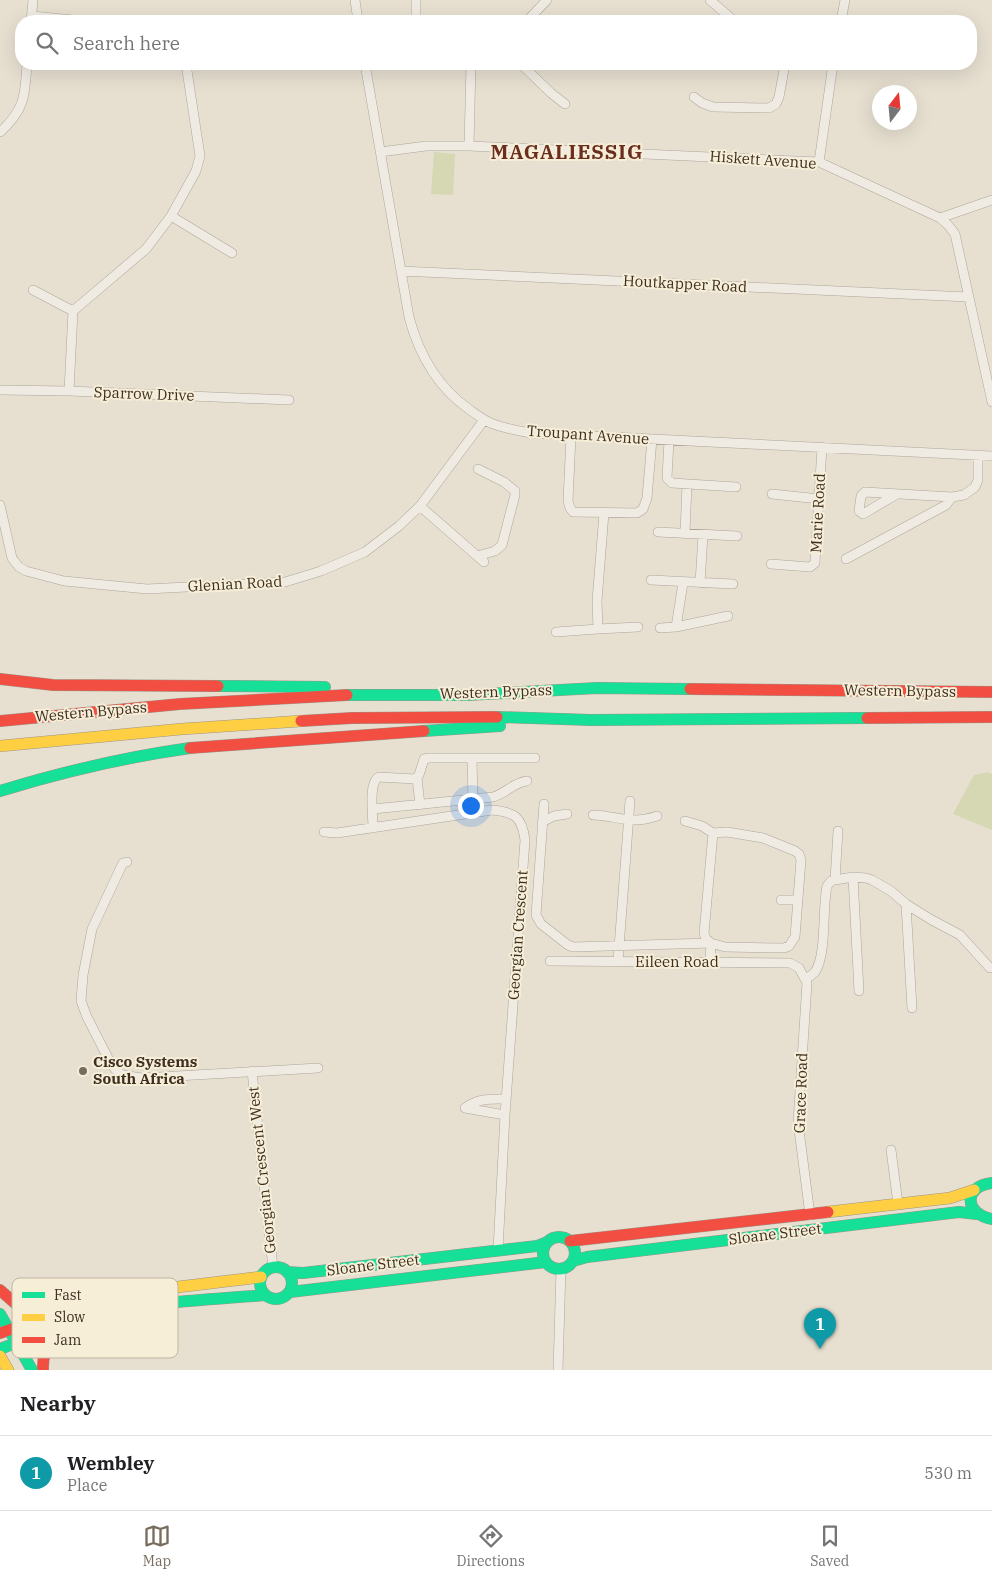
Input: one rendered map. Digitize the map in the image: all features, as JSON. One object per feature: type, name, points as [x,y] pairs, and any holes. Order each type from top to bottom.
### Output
[{"type":"main road","points":[[0,679],[53,685],[597,688]]},
{"type":"main road","name":"Western Bypass","points":[[0,721],[180,704],[352,695],[467,695],[597,688],[992,692]]},
{"type":"main road","name":"Western Bypass","points":[[0,746],[172,730],[352,718],[482,717],[591,720],[992,717]]},
{"type":"main road","points":[[0,791],[102,762],[197,747],[591,720]]},
{"type":"main road","name":"Sloane Street","points":[[570,1241],[936,1200],[956,1197],[974,1190],[977,1186],[984,1183],[992,1183]]},
{"type":"main road","points":[[974,1190],[971,1200],[977,1214]]},
{"type":"main road","points":[[936,1200],[944,1214]]},
{"type":"main road","points":[[898,1204],[902,1211],[920,1217]]},
{"type":"main road","name":"Sloane Street","points":[[573,1261],[586,1257],[958,1212],[977,1214],[986,1219],[992,1219]]},
{"type":"main road","points":[[810,1215],[814,1223],[857,1220],[869,1223]]},
{"type":"main road","points":[[556,1237],[562,1237],[570,1241],[575,1251],[570,1265],[561,1269],[552,1267],[546,1262],[543,1252],[547,1242],[556,1237]]},
{"type":"main road","name":"Sloane Street","points":[[287,1272],[303,1273],[537,1246],[547,1242]]},
{"type":"main road","name":"Sloane Street","points":[[290,1292],[546,1262]]},
{"type":"main road","points":[[178,1303],[265,1295],[276,1299],[286,1296],[290,1292],[292,1281],[287,1272],[283,1269],[273,1268],[264,1273],[261,1277],[260,1286],[265,1295]]},
{"type":"main road","points":[[178,1287],[261,1277]]},
{"type":"main road","points":[[0,1290],[12,1301]]},
{"type":"main road","points":[[0,1314],[5,1332]]},
{"type":"main road","points":[[0,1349],[12,1345]]},
{"type":"main road","points":[[0,1356],[8,1370]]},
{"type":"main road","points":[[25,1358],[32,1370]]},
{"type":"street","points":[[32,15],[33,0]]},
{"type":"street","points":[[355,0],[357,15]]},
{"type":"street","points":[[416,0],[416,15]]},
{"type":"street","points":[[533,15],[547,0]]},
{"type":"street","points":[[842,15],[845,0]]},
{"type":"street","points":[[714,1],[728,15]]},
{"type":"street","points":[[0,132],[19,112],[24,95],[27,70]]},
{"type":"street","points":[[68,391],[73,311],[146,249],[171,216],[196,171],[200,156],[187,70]]},
{"type":"street","name":"Troupant Avenue","points":[[366,70],[409,317],[414,335],[433,373],[452,396],[484,420],[531,433],[571,436],[992,456]]},
{"type":"street","points":[[469,146],[471,70]]},
{"type":"street","points":[[527,70],[565,104]]},
{"type":"street","points":[[694,97],[714,107],[769,108],[776,104],[779,97],[784,70]]},
{"type":"street","points":[[819,162],[832,70]]},
{"type":"street","name":"Hiskett Avenue","points":[[380,152],[426,146],[469,146],[819,162],[940,218],[955,234],[992,402]]},
{"type":"street","points":[[940,218],[992,200]]},
{"type":"street","points":[[171,216],[232,253]]},
{"type":"street","name":"Houtkapper Road","points":[[401,271],[968,297]]},
{"type":"street","points":[[33,290],[73,311]]},
{"type":"street","name":"Sparrow Drive","points":[[0,390],[289,400]]},
{"type":"street","name":"Glenian Road","points":[[0,505],[12,558],[19,567],[26,571],[64,581],[147,589],[285,582],[321,571],[365,552],[399,526],[420,506],[484,420]]},
{"type":"street","points":[[571,436],[568,506],[573,512],[638,513],[643,509],[647,498],[652,439]]},
{"type":"street","points":[[669,440],[667,478],[672,483],[736,487]]},
{"type":"street","name":"Marie Road","points":[[771,564],[810,567],[813,566],[816,560],[822,448]]},
{"type":"street","points":[[897,494],[952,497],[964,495],[975,486],[978,480],[978,455]]},
{"type":"street","points":[[420,506],[481,559],[496,551],[502,545],[515,495],[514,491],[504,482],[478,469]]},
{"type":"street","points":[[685,534],[687,484]]},
{"type":"street","points":[[772,494],[819,499]]},
{"type":"street","points":[[846,559],[946,505],[952,497]]},
{"type":"street","points":[[598,629],[597,601],[604,513]]},
{"type":"street","points":[[658,532],[737,536]]},
{"type":"street","points":[[700,583],[703,535]]},
{"type":"street","points":[[651,580],[733,584]]},
{"type":"street","points":[[676,627],[684,582]]},
{"type":"street","points":[[660,628],[676,627],[728,616]]},
{"type":"street","points":[[556,632],[638,627]]},
{"type":"street","points":[[472,758],[473,800]]},
{"type":"street","points":[[420,805],[417,778],[424,760],[535,758]]},
{"type":"street","points":[[373,828],[372,784],[376,778],[380,776],[417,778]]},
{"type":"street","points":[[373,809],[493,797],[503,794],[517,782],[527,781]]},
{"type":"street","points":[[618,962],[630,801]]},
{"type":"street","points":[[544,804],[535,911],[537,919],[570,946],[710,944],[725,947],[784,948],[789,946],[795,937],[801,860],[799,854],[757,837],[727,832],[713,832],[702,826],[685,821]]},
{"type":"street","name":"Georgian Crescent","points":[[324,832],[373,828],[492,810],[517,817],[523,826],[524,840],[506,1099],[498,1250]]},
{"type":"street","points":[[542,822],[554,816],[567,814]]},
{"type":"street","points":[[593,815],[629,820],[644,820],[657,816]]},
{"type":"street","points":[[835,880],[838,831]]},
{"type":"street","points":[[710,962],[710,944],[704,933],[713,832]]},
{"type":"street","name":"Georgian Crescent West","points":[[127,862],[121,866],[92,929],[81,994],[84,1009],[115,1069],[121,1074],[134,1077],[318,1068]]},
{"type":"street","points":[[853,877],[860,991]]},
{"type":"street","points":[[804,975],[814,973],[821,954],[828,884],[835,880],[853,877],[872,880],[947,930],[960,935],[990,968]]},
{"type":"street","points":[[781,900],[798,900]]},
{"type":"street","points":[[906,904],[912,1008]]},
{"type":"street","name":"Eileen Road","points":[[550,961],[790,963],[799,968],[804,975]]},
{"type":"street","name":"Grace Road","points":[[804,975],[807,983],[798,1122],[810,1215]]},
{"type":"street","name":"Georgian Crescent West","points":[[252,1071],[273,1268]]},
{"type":"street","points":[[505,1115],[466,1108],[474,1102],[485,1099],[506,1099]]},
{"type":"street","points":[[891,1150],[898,1204]]},
{"type":"street","points":[[558,1370],[561,1269]]},
{"type":"green space","points":[[434,152],[455,154],[453,195],[431,194]]},
{"type":"green space","points":[[988,772],[992,774],[992,830],[953,814],[974,775]]},
{"type":"traffic: fast","points":[[218,686],[325,687]]},
{"type":"traffic: fast","points":[[347,695],[467,695],[597,688],[690,689]]},
{"type":"traffic: fast","points":[[497,717],[591,720],[867,718]]},
{"type":"traffic: fast","points":[[424,731],[500,726]]},
{"type":"traffic: fast","points":[[0,791],[94,766],[190,748]]},
{"type":"traffic: fast","points":[[992,1183],[976,1189],[972,1194],[971,1200],[976,1212],[992,1219]]},
{"type":"traffic: fast","points":[[573,1261],[587,1257],[959,1212],[977,1214]]},
{"type":"traffic: fast","points":[[559,1237],[565,1238],[570,1242],[574,1247],[575,1253],[574,1259],[570,1264],[565,1268],[559,1269],[553,1268],[548,1264],[544,1259],[543,1253],[544,1247],[548,1242],[553,1238],[559,1237]]},
{"type":"traffic: fast","points":[[287,1272],[303,1273],[537,1246],[547,1242]]},
{"type":"traffic: fast","points":[[290,1292],[546,1262]]},
{"type":"traffic: fast","points":[[276,1267],[282,1268],[287,1272],[291,1277],[292,1283],[291,1289],[287,1294],[282,1298],[276,1299],[270,1298],[265,1294],[261,1289],[260,1283],[261,1277],[265,1272],[270,1268],[276,1267]]},
{"type":"traffic: fast","points":[[178,1302],[265,1295]]},
{"type":"traffic: fast","points":[[0,1314],[12,1335]]},
{"type":"traffic: fast","points":[[0,1349],[12,1344]]},
{"type":"traffic: fast","points":[[25,1358],[32,1370]]},
{"type":"traffic: slow","points":[[0,746],[182,729],[301,721]]},
{"type":"traffic: slow","points":[[828,1212],[950,1198],[974,1190]]},
{"type":"traffic: slow","points":[[178,1287],[261,1277]]},
{"type":"traffic: slow","points":[[0,1356],[8,1370]]},
{"type":"traffic: jam","points":[[0,679],[53,685],[218,686]]},
{"type":"traffic: jam","points":[[690,689],[992,692]]},
{"type":"traffic: jam","points":[[0,721],[180,704],[347,695]]},
{"type":"traffic: jam","points":[[301,721],[352,718],[497,717]]},
{"type":"traffic: jam","points":[[867,718],[992,717]]},
{"type":"traffic: jam","points":[[190,748],[424,731]]},
{"type":"traffic: jam","points":[[570,1241],[828,1212]]},
{"type":"traffic: jam","points":[[0,1290],[12,1301]]},
{"type":"traffic: jam","points":[[0,1333],[12,1329]]},
{"type":"traffic: jam","points":[[43,1370],[44,1358]]},
{"type":"place","name":"Cisco Systems South Africa","points":[[83,1071]]},
{"type":"place","name":"Wembley","points":[[820,1349]]},
{"type":"district","name":"MAGALIESSIG","points":[[567,152]]}]
